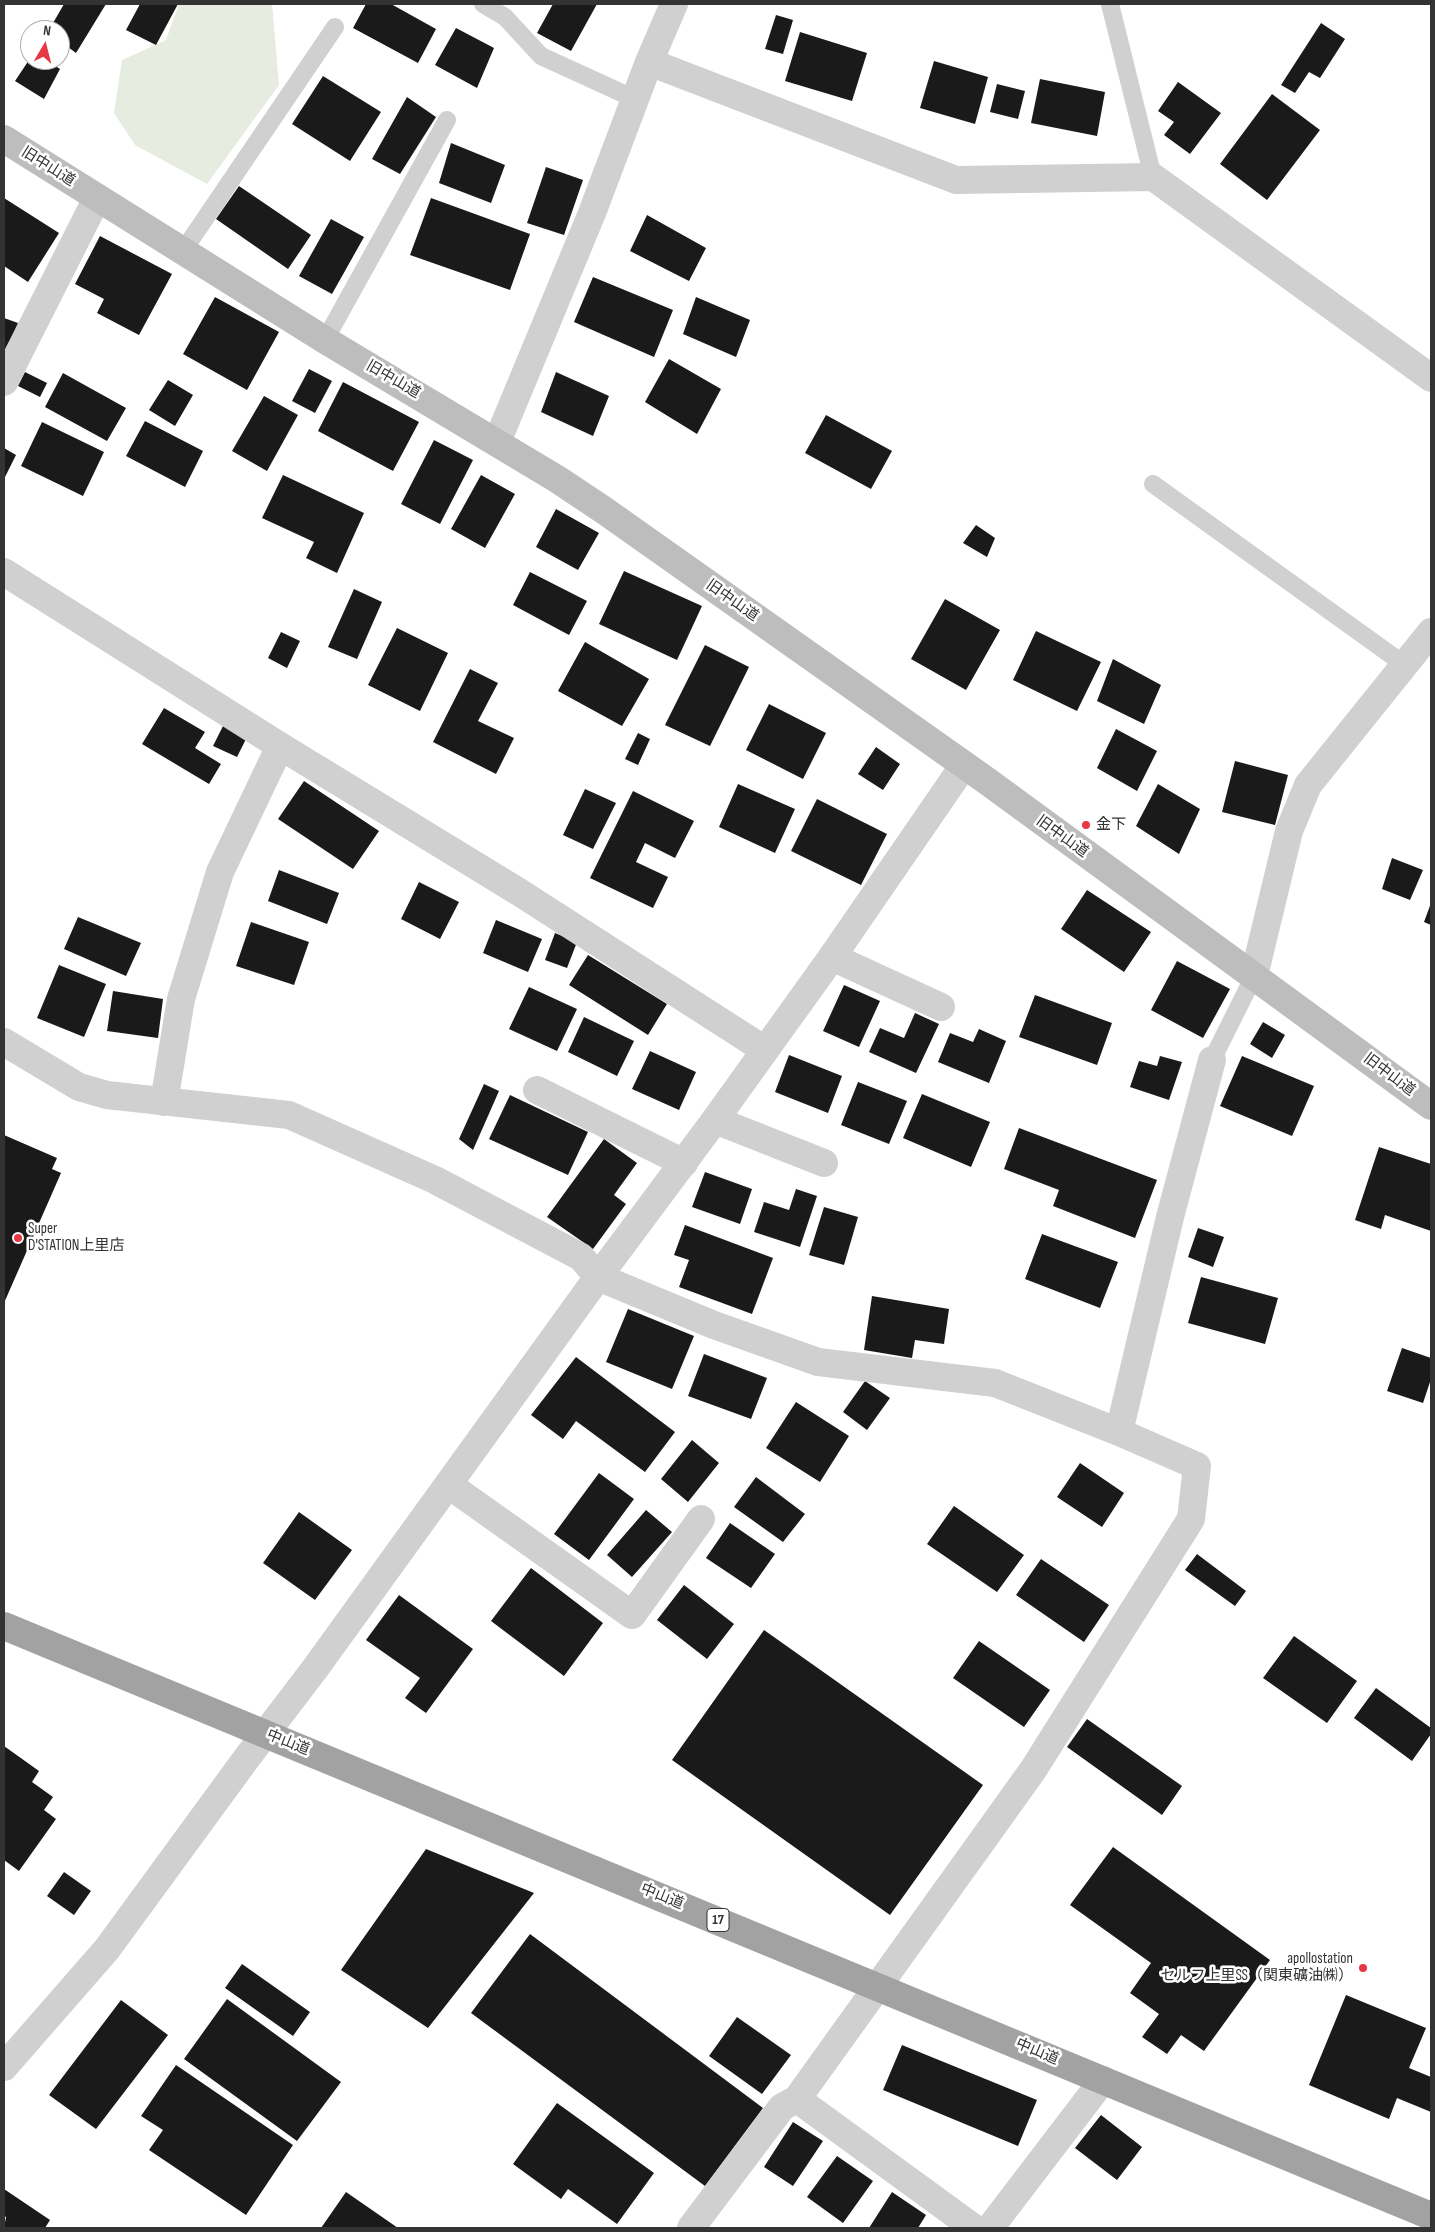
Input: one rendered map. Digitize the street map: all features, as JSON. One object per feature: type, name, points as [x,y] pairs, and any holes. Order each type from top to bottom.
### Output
[{"type":"highway","name":"中山道","points":[[4,1626],[1431,2216]]},
{"type":"main road","name":"旧中山道","points":[[4,140],[325,340],[497,442],[605,510],[964,765],[1431,1106]]},
{"type":"street","points":[[497,442],[592,213],[649,62],[674,4]]},
{"type":"street","points":[[649,62],[956,180],[1153,177],[1431,378]]},
{"type":"street","points":[[4,382],[97,198]]},
{"type":"street","points":[[4,572],[280,746],[519,892],[765,1050]]},
{"type":"street","points":[[1254,976],[1289,831],[1308,785],[1431,632]]},
{"type":"street","points":[[164,1102],[181,999],[220,872],[280,746]]},
{"type":"street","points":[[4,2067],[107,1949],[449,1485],[598,1277],[684,1163],[832,956],[964,765]]},
{"type":"street","points":[[832,956],[941,1007]]},
{"type":"street","points":[[4,1042],[79,1087],[107,1096],[289,1116],[435,1180],[581,1257],[598,1277],[714,1325],[818,1362],[995,1384],[1119,1432],[1196,1466],[1191,1519],[1033,1770],[797,2099],[782,2107],[692,2228]]},
{"type":"street","points":[[1119,1432],[1170,1217],[1212,1060]]},
{"type":"street","points":[[538,1090],[684,1163]]},
{"type":"street","points":[[715,1120],[824,1163]]},
{"type":"street","points":[[449,1485],[632,1615],[701,1519]]},
{"type":"street","points":[[990,2228],[1103,2080]]},
{"type":"street","points":[[797,2099],[974,2228]]},
{"type":"lane","points":[[483,4],[505,16],[541,56],[635,99]]},
{"type":"lane","points":[[1110,4],[1153,177]]},
{"type":"lane","points":[[183,251],[336,27]]},
{"type":"lane","points":[[325,340],[447,120]]},
{"type":"lane","points":[[1154,484],[1405,665]]},
{"type":"lane","points":[[1212,1060],[1254,976]]},
{"type":"shaded area","points":[[179,4],[272,4],[279,85],[207,184],[135,145],[114,113],[122,60],[166,40]]},
{"type":"building","points":[[64,4],[106,4],[76,53],[70,48],[70,20],[55,20]]},
{"type":"building","points":[[140,4],[178,4],[156,45],[126,30]]},
{"type":"building","points":[[366,4],[391,4],[436,29],[418,63],[353,28]]},
{"type":"building","points":[[553,4],[597,4],[571,51],[537,33]]},
{"type":"building","points":[[776,15],[793,20],[783,54],[765,49]]},
{"type":"building","points":[[1321,23],[1345,39],[1320,78],[1309,72],[1295,93],[1281,85]]},
{"type":"building","points":[[456,28],[494,48],[477,88],[435,65]]},
{"type":"building","points":[[800,32],[867,53],[852,101],[785,81]]},
{"type":"building","points":[[934,61],[988,77],[975,124],[920,108]]},
{"type":"building","points":[[22,70],[59,70],[44,99],[15,81]]},
{"type":"building","points":[[323,76],[381,112],[350,161],[292,124]]},
{"type":"building","points":[[1040,79],[1105,92],[1097,136],[1031,123]]},
{"type":"building","points":[[1178,82],[1221,113],[1190,154],[1164,135],[1174,122],[1158,111]]},
{"type":"building","points":[[997,84],[1025,91],[1018,119],[990,112]]},
{"type":"building","points":[[1272,94],[1320,130],[1267,200],[1220,164]]},
{"type":"building","points":[[407,97],[436,117],[400,174],[372,159]]},
{"type":"building","points":[[451,143],[505,165],[491,203],[439,183]]},
{"type":"building","points":[[546,167],[583,180],[564,235],[527,223]]},
{"type":"building","points":[[239,186],[311,235],[288,269],[216,219]]},
{"type":"building","points":[[4,198],[59,233],[28,282],[4,266]]},
{"type":"building","points":[[431,198],[530,234],[510,290],[410,255]]},
{"type":"building","points":[[647,215],[706,248],[689,281],[630,251]]},
{"type":"building","points":[[331,219],[364,237],[332,294],[299,276]]},
{"type":"building","points":[[100,236],[172,274],[139,335],[97,313],[104,299],[75,284]]},
{"type":"building","points":[[593,277],[673,310],[654,357],[574,322]]},
{"type":"building","points":[[215,297],[279,332],[247,390],[183,354]]},
{"type":"building","points":[[696,297],[750,320],[736,357],[683,334]]},
{"type":"building","points":[[4,318],[18,323],[4,358]]},
{"type":"building","points":[[669,359],[721,389],[697,434],[645,402]]},
{"type":"building","points":[[309,369],[332,381],[315,413],[292,401]]},
{"type":"building","points":[[25,372],[47,383],[40,397],[18,386]]},
{"type":"building","points":[[556,372],[609,396],[593,436],[541,412]]},
{"type":"building","points":[[63,373],[126,408],[107,441],[45,407]]},
{"type":"building","points":[[168,380],[193,395],[175,426],[149,410]]},
{"type":"building","points":[[343,382],[419,422],[393,471],[318,431]]},
{"type":"building","points":[[264,396],[298,415],[267,471],[232,451]]},
{"type":"building","points":[[826,415],[892,451],[871,489],[805,453]]},
{"type":"building","points":[[145,421],[203,451],[185,487],[126,456]]},
{"type":"building","points":[[42,422],[104,452],[83,496],[21,466]]},
{"type":"building","points":[[434,440],[473,460],[440,524],[401,504]]},
{"type":"building","points":[[4,448],[16,455],[4,479]]},
{"type":"building","points":[[283,475],[364,513],[337,573],[306,558],[314,542],[262,518]]},
{"type":"building","points":[[481,475],[515,494],[485,548],[451,529]]},
{"type":"building","points":[[556,509],[599,533],[578,570],[536,547]]},
{"type":"building","points":[[976,525],[995,538],[987,557],[963,543]]},
{"type":"building","points":[[624,571],[702,606],[677,660],[599,624]]},
{"type":"building","points":[[530,572],[587,601],[569,635],[513,605]]},
{"type":"building","points":[[354,589],[382,602],[357,659],[328,647]]},
{"type":"building","points":[[945,599],[1000,630],[966,690],[911,659]]},
{"type":"building","points":[[397,628],[448,653],[420,711],[368,685]]},
{"type":"building","points":[[1036,631],[1101,662],[1077,711],[1013,680]]},
{"type":"building","points":[[281,632],[300,641],[287,668],[268,658]]},
{"type":"building","points":[[585,642],[649,679],[622,726],[558,691]]},
{"type":"building","points":[[705,645],[749,667],[710,746],[665,725]]},
{"type":"building","points":[[1113,659],[1161,685],[1144,724],[1097,701]]},
{"type":"building","points":[[470,669],[498,683],[478,721],[514,738],[496,774],[433,742]]},
{"type":"building","points":[[769,704],[826,733],[803,779],[746,750]]},
{"type":"building","points":[[164,708],[205,732],[195,748],[221,764],[209,784],[142,744]]},
{"type":"building","points":[[223,726],[247,737],[237,757],[213,746]]},
{"type":"building","points":[[1116,729],[1157,751],[1137,791],[1097,768]]},
{"type":"building","points":[[638,733],[650,739],[638,765],[625,759]]},
{"type":"building","points":[[876,747],[900,764],[883,790],[858,774]]},
{"type":"building","points":[[1235,761],[1288,775],[1275,825],[1222,812]]},
{"type":"building","points":[[304,781],[379,831],[353,869],[278,819]]},
{"type":"building","points":[[738,784],[795,809],[775,853],[719,827]]},
{"type":"building","points":[[1158,784],[1200,809],[1179,854],[1136,826]]},
{"type":"building","points":[[585,789],[616,803],[593,849],[563,835]]},
{"type":"building","points":[[633,791],[694,821],[675,858],[645,843],[636,862],[668,877],[653,908],[590,878]]},
{"type":"building","points":[[817,799],[887,834],[861,885],[791,851]]},
{"type":"building","points":[[1392,858],[1423,870],[1410,900],[1382,889]]},
{"type":"building","points":[[279,870],[339,893],[327,924],[268,901]]},
{"type":"building","points":[[419,882],[459,902],[440,939],[401,919]]},
{"type":"building","points":[[1087,890],[1151,932],[1124,972],[1061,929]]},
{"type":"building","points":[[1431,903],[1431,925],[1424,922]]},
{"type":"building","points":[[78,917],[141,943],[126,976],[64,949]]},
{"type":"building","points":[[496,920],[542,939],[528,972],[483,953]]},
{"type":"building","points":[[251,922],[309,942],[294,985],[236,966]]},
{"type":"building","points":[[555,933],[577,942],[567,968],[545,960]]},
{"type":"building","points":[[588,955],[667,1004],[648,1035],[569,985]]},
{"type":"building","points":[[1177,961],[1230,989],[1203,1038],[1151,1010]]},
{"type":"building","points":[[59,965],[106,984],[84,1037],[37,1018]]},
{"type":"building","points":[[844,985],[880,1001],[859,1047],[823,1031]]},
{"type":"building","points":[[529,987],[577,1009],[557,1051],[509,1029]]},
{"type":"building","points":[[113,991],[163,999],[158,1038],[107,1031]]},
{"type":"building","points":[[1035,995],[1112,1023],[1097,1065],[1019,1037]]},
{"type":"building","points":[[915,1013],[939,1024],[916,1073],[869,1052],[880,1028],[904,1038]]},
{"type":"building","points":[[584,1017],[634,1041],[617,1076],[568,1052]]},
{"type":"building","points":[[1263,1022],[1285,1035],[1272,1058],[1250,1044]]},
{"type":"building","points":[[979,1029],[1006,1041],[989,1083],[938,1062],[950,1033],[973,1042]]},
{"type":"building","points":[[650,1051],[696,1072],[679,1110],[632,1089]]},
{"type":"building","points":[[789,1055],[842,1076],[828,1113],[775,1092]]},
{"type":"building","points":[[1160,1056],[1182,1062],[1169,1100],[1130,1087],[1139,1061],[1157,1066]]},
{"type":"building","points":[[1242,1056],[1314,1086],[1292,1136],[1220,1106]]},
{"type":"building","points":[[858,1082],[907,1101],[889,1144],[841,1125]]},
{"type":"building","points":[[484,1084],[499,1091],[473,1150],[459,1139]]},
{"type":"building","points":[[922,1094],[990,1122],[971,1167],[903,1138]]},
{"type":"building","points":[[510,1095],[588,1132],[568,1175],[489,1139]]},
{"type":"building","points":[[1019,1128],[1157,1180],[1135,1238],[1053,1206],[1059,1190],[1004,1169]]},
{"type":"building","name":"Super D'STATION上里店","points":[[4,1135],[57,1158],[52,1169],[61,1173],[4,1303]]},
{"type":"building","points":[[604,1139],[637,1163],[614,1195],[626,1204],[593,1249],[547,1217]]},
{"type":"building","points":[[1379,1147],[1431,1164],[1431,1231],[1385,1215],[1381,1229],[1355,1220]]},
{"type":"building","points":[[705,1172],[752,1189],[740,1224],[692,1207]]},
{"type":"building","points":[[796,1189],[817,1196],[800,1247],[754,1232],[764,1202],[789,1210]]},
{"type":"building","points":[[824,1207],[858,1217],[844,1265],[809,1255]]},
{"type":"building","points":[[685,1225],[773,1258],[752,1314],[679,1287],[689,1260],[674,1255]]},
{"type":"building","points":[[1198,1228],[1224,1237],[1213,1267],[1188,1257]]},
{"type":"building","points":[[1042,1234],[1118,1262],[1100,1308],[1025,1279]]},
{"type":"building","points":[[1201,1277],[1278,1298],[1265,1344],[1188,1323]]},
{"type":"building","points":[[872,1296],[949,1309],[944,1344],[915,1340],[912,1358],[864,1350]]},
{"type":"building","points":[[628,1309],[694,1336],[672,1389],[606,1362]]},
{"type":"building","points":[[1402,1348],[1431,1358],[1431,1379],[1423,1403],[1387,1391]]},
{"type":"building","points":[[704,1354],[767,1378],[751,1419],[688,1396]]},
{"type":"building","points":[[576,1357],[675,1432],[645,1472],[576,1421],[563,1439],[531,1415]]},
{"type":"building","points":[[865,1381],[890,1398],[867,1430],[843,1412]]},
{"type":"building","points":[[796,1402],[849,1436],[820,1482],[766,1448]]},
{"type":"building","points":[[692,1440],[719,1463],[688,1502],[661,1479]]},
{"type":"building","points":[[1080,1463],[1124,1493],[1102,1527],[1057,1497]]},
{"type":"building","points":[[599,1473],[634,1499],[589,1560],[554,1534]]},
{"type":"building","points":[[756,1477],[805,1514],[783,1542],[734,1507]]},
{"type":"building","points":[[954,1506],[1024,1555],[997,1592],[927,1544]]},
{"type":"building","points":[[646,1510],[672,1532],[632,1577],[607,1555]]},
{"type":"building","points":[[299,1512],[352,1550],[315,1600],[263,1563]]},
{"type":"building","points":[[730,1523],[775,1554],[751,1588],[706,1558]]},
{"type":"building","points":[[1197,1554],[1246,1591],[1235,1606],[1185,1570]]},
{"type":"building","points":[[1041,1559],[1109,1605],[1084,1642],[1016,1595]]},
{"type":"building","points":[[531,1568],[603,1623],[564,1676],[491,1621]]},
{"type":"building","points":[[684,1585],[734,1624],[707,1659],[657,1620]]},
{"type":"building","points":[[399,1595],[473,1649],[426,1713],[405,1698],[420,1678],[366,1640]]},
{"type":"building","points":[[764,1630],[983,1785],[890,1915],[672,1760]]},
{"type":"building","points":[[1294,1636],[1357,1681],[1327,1723],[1263,1678]]},
{"type":"building","points":[[979,1641],[1050,1690],[1024,1727],[953,1678]]},
{"type":"building","points":[[1376,1688],[1431,1728],[1431,1734],[1412,1761],[1354,1718]]},
{"type":"building","points":[[1087,1719],[1182,1786],[1162,1815],[1067,1747]]},
{"type":"building","points":[[4,1746],[39,1771],[32,1782],[53,1797],[44,1810],[56,1819],[19,1871],[4,1860]]},
{"type":"building","points":[[1113,1847],[1270,1960],[1204,2051],[1181,2035],[1167,2054],[1142,2037],[1159,2014],[1130,1993],[1151,1963],[1070,1905]]},
{"type":"building","points":[[426,1849],[534,1893],[428,2028],[341,1970]]},
{"type":"building","points":[[64,1872],[91,1891],[74,1915],[47,1896]]},
{"type":"building","points":[[530,1934],[763,2108],[705,2186],[471,2013]]},
{"type":"building","points":[[242,1964],[310,2012],[293,2036],[225,1988]]},
{"type":"building","points":[[1346,1995],[1426,2028],[1409,2068],[1431,2077],[1431,2112],[1397,2098],[1389,2119],[1309,2085]]},
{"type":"building","points":[[227,1999],[341,2082],[297,2141],[184,2059]]},
{"type":"building","points":[[121,2000],[168,2035],[96,2129],[49,2095]]},
{"type":"building","points":[[737,2017],[791,2055],[762,2094],[709,2056]]},
{"type":"building","points":[[902,2045],[1037,2100],[1018,2146],[883,2090]]},
{"type":"building","points":[[176,2065],[293,2145],[246,2215],[149,2150],[163,2130],[141,2116]]},
{"type":"building","points":[[557,2103],[654,2173],[617,2224],[568,2189],[561,2199],[513,2164]]},
{"type":"building","points":[[1101,2115],[1142,2147],[1117,2180],[1075,2148]]},
{"type":"building","points":[[793,2122],[823,2141],[793,2186],[764,2167]]},
{"type":"building","points":[[837,2156],[873,2181],[843,2223],[807,2197]]},
{"type":"building","points":[[4,2189],[50,2220],[45,2228],[4,2228],[6,2217],[4,2216]]},
{"type":"building","points":[[346,2192],[398,2228],[321,2228]]},
{"type":"building","points":[[892,2192],[926,2215],[918,2228],[869,2228]]},
{"type":"place","name":"金下","points":[[1086,825]]},
{"type":"place","name":"Super D'STATION上里店","points":[[18,1238]]},
{"type":"place","name":"apollostation セルフ上里SS（関東礦油㈱）","points":[[1363,1968]]}]
